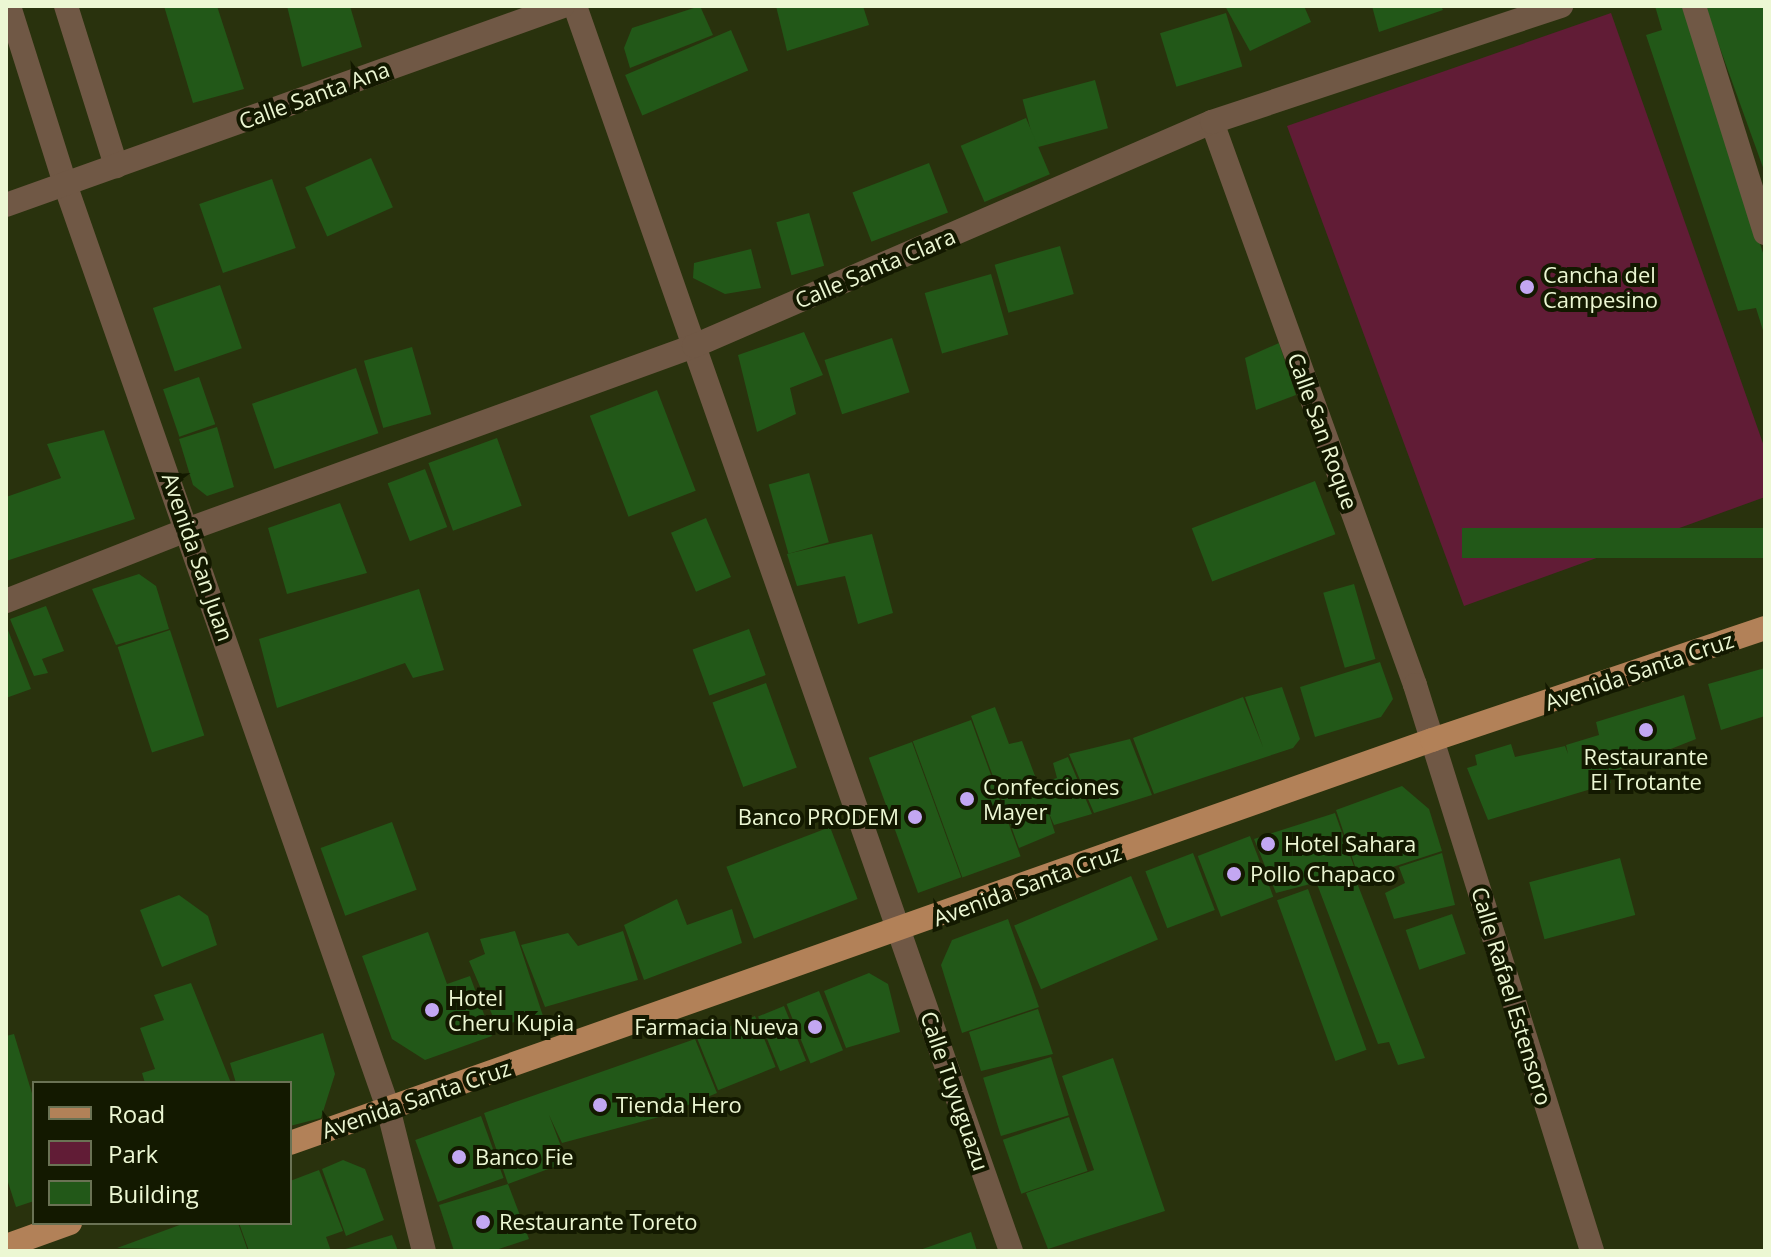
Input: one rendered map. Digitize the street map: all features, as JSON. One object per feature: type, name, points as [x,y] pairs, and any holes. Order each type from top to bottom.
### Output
[{"type":"main road","name":"Avenida Santa Cruz","points":[[292,1142],[899,932],[1432,740],[1765,628]]},
{"type":"main road","points":[[6,1246],[64,1225]]},
{"type":"street","name":"Avenida San Juan","points":[[9,6],[65,184],[189,529],[388,1108],[424,1251]]},
{"type":"street","points":[[66,6],[116,166]]},
{"type":"street","name":"Calle Santa Ana","points":[[6,205],[563,6]]},
{"type":"street","name":"Calle Tuyuguazu","points":[[575,6],[1011,1251]]},
{"type":"street","name":"Calle Santa Clara","points":[[6,601],[189,529],[694,346],[1212,122],[1561,6]]},
{"type":"street","points":[[1694,6],[1765,233]]},
{"type":"street","name":"Calle San Roque","points":[[1212,122],[1432,740]]},
{"type":"street","name":"Calle Rafael Estensoro","points":[[1432,740],[1592,1251]]},
{"type":"green space","name":"Cancha del Campesino","points":[[1611,13],[1765,449],[1765,497],[1464,606],[1287,126]]},
{"type":"building","points":[[164,6],[217,6],[244,89],[193,103]]},
{"type":"building","points":[[287,6],[350,6],[362,47],[302,67]]},
{"type":"building","points":[[700,6],[713,35],[630,68],[624,48],[632,28]]},
{"type":"building","points":[[776,6],[863,6],[869,25],[787,51]]},
{"type":"building","points":[[1225,6],[1304,6],[1311,22],[1250,51]]},
{"type":"building","points":[[1372,6],[1441,6],[1443,10],[1379,32]]},
{"type":"building","points":[[1655,6],[1683,6],[1765,259],[1765,337],[1756,308],[1738,311],[1646,35],[1662,30]]},
{"type":"building","points":[[1706,6],[1765,6],[1765,173],[1712,26]]},
{"type":"building","points":[[1226,13],[1242,67],[1176,87],[1160,33]]},
{"type":"building","points":[[731,30],[748,71],[642,115],[625,75]]},
{"type":"building","points":[[1095,80],[1108,128],[1035,148],[1023,99]]},
{"type":"building","points":[[1026,118],[1050,174],[984,202],[961,146]]},
{"type":"building","points":[[371,158],[393,207],[327,237],[305,187]]},
{"type":"building","points":[[929,163],[948,212],[871,242],[852,192]]},
{"type":"building","points":[[272,179],[296,248],[223,273],[199,204]]},
{"type":"building","points":[[809,213],[824,266],[791,275],[776,222]]},
{"type":"building","points":[[1060,246],[1074,294],[1008,313],[995,265]]},
{"type":"building","points":[[751,249],[761,288],[725,294],[693,278],[694,263]]},
{"type":"building","points":[[991,274],[1008,335],[942,354],[925,293]]},
{"type":"building","points":[[220,285],[242,348],[175,371],[153,308]]},
{"type":"building","points":[[804,332],[823,375],[790,388],[796,414],[757,432],[738,355]]},
{"type":"building","points":[[892,338],[910,392],[842,414],[824,360]]},
{"type":"building","points":[[1279,343],[1296,395],[1256,410],[1245,358]]},
{"type":"building","points":[[412,347],[431,414],[383,428],[364,361]]},
{"type":"building","points":[[356,368],[378,433],[274,469],[252,404]]},
{"type":"building","points":[[199,377],[215,424],[179,437],[163,389]]},
{"type":"building","points":[[657,390],[696,491],[628,517],[590,416]]},
{"type":"building","points":[[217,427],[234,487],[207,496],[193,485],[179,439]]},
{"type":"building","points":[[104,430],[135,519],[6,561],[6,497],[61,478],[47,444]]},
{"type":"building","points":[[497,438],[522,506],[453,531],[428,463]]},
{"type":"building","points":[[425,469],[447,527],[410,541],[388,483]]},
{"type":"building","points":[[809,473],[829,542],[788,554],[769,485]]},
{"type":"building","points":[[1315,481],[1335,534],[1212,582],[1192,528]]},
{"type":"building","points":[[340,503],[367,573],[287,594],[268,528]]},
{"type":"building","points":[[706,518],[731,577],[696,592],[671,533]]},
{"type":"building","points":[[1462,528],[1765,528],[1765,558],[1462,558]]},
{"type":"building","points":[[872,534],[893,613],[858,624],[845,576],[797,586],[787,554]]},
{"type":"building","points":[[139,574],[156,586],[169,629],[116,645],[92,589]]},
{"type":"building","points":[[1354,584],[1375,659],[1345,668],[1323,593]]},
{"type":"building","points":[[419,589],[444,670],[413,678],[405,663],[277,708],[259,639]]},
{"type":"building","points":[[46,606],[64,651],[42,659],[48,673],[34,676],[10,619]]},
{"type":"building","points":[[6,625],[31,689],[6,698]]},
{"type":"building","points":[[749,629],[766,675],[709,696],[693,650]]},
{"type":"building","points":[[170,630],[204,736],[152,753],[118,647]]},
{"type":"building","points":[[1380,662],[1393,699],[1381,717],[1315,737],[1300,687]]},
{"type":"building","points":[[1765,668],[1765,716],[1721,730],[1708,684]]},
{"type":"building","points":[[766,683],[797,768],[743,787],[712,702]]},
{"type":"building","points":[[1282,687],[1300,739],[1293,748],[1154,794],[1133,738],[1243,697],[1263,747],[1245,697]]},
{"type":"building","points":[[1684,695],[1696,739],[1610,773],[1603,753],[1611,783],[1488,820],[1467,768],[1477,765],[1475,755],[1511,744],[1515,757],[1565,746],[1568,754],[1566,745],[1599,735],[1596,722]]},
{"type":"building","points":[[995,707],[1009,744],[1022,741],[1038,784],[1057,778],[1053,763],[1068,757],[1092,814],[1054,825],[1048,811],[1055,833],[1019,848],[971,716]]},
{"type":"building","name":"Confecciones Mayer","points":[[971,720],[1021,856],[962,877],[913,741]]},
{"type":"building","points":[[1130,739],[1152,795],[1094,813],[1069,754]]},
{"type":"building","name":"Banco PRODEM","points":[[912,742],[961,877],[918,893],[869,758]]},
{"type":"building","points":[[1402,786],[1429,809],[1442,851],[1359,878],[1336,810]]},
{"type":"building","points":[[1335,813],[1356,872],[1276,893],[1254,839]]},
{"type":"building","points":[[392,822],[417,890],[345,916],[321,848]]},
{"type":"building","points":[[830,827],[858,899],[754,939],[726,867]]},
{"type":"building","name":"Pollo Chapaco","points":[[1250,836],[1273,897],[1221,917],[1198,856]]},
{"type":"building","points":[[1193,853],[1215,910],[1167,928],[1145,871]]},
{"type":"building","points":[[1442,853],[1455,905],[1394,919],[1385,893],[1405,883],[1399,867]]},
{"type":"building","points":[[1620,858],[1635,915],[1544,939],[1529,882]]},
{"type":"building","points":[[1354,875],[1425,1058],[1398,1065],[1389,1042],[1378,1044],[1317,884]]},
{"type":"building","points":[[1131,876],[1158,940],[1041,989],[1014,926]]},
{"type":"building","points":[[1308,889],[1366,1050],[1335,1061],[1277,900]]},
{"type":"building","points":[[179,895],[208,916],[217,945],[162,967],[140,910]]},
{"type":"building","points":[[677,899],[687,925],[732,909],[742,943],[644,980],[624,925]]},
{"type":"building","points":[[1452,914],[1466,954],[1419,970],[1406,930]]},
{"type":"building","points":[[1008,919],[1039,1007],[962,1033],[941,965],[952,940]]},
{"type":"building","points":[[515,931],[543,1016],[497,1026],[469,961],[485,954],[480,939]]},
{"type":"building","points":[[623,931],[638,980],[545,1007],[521,945],[568,933],[578,946]]},
{"type":"building","name":"Hotel Cheru Kupia","points":[[428,932],[447,984],[470,976],[492,1036],[425,1060],[392,1039],[362,956]]},
{"type":"building","points":[[869,973],[888,984],[900,1032],[846,1048],[824,991]]},
{"type":"building","points":[[191,983],[230,1081],[144,1081],[142,1073],[155,1069],[140,1028],[164,1020],[154,995]]},
{"type":"building","name":"Farmacia Nueva","points":[[819,991],[843,1050],[811,1063],[787,1004]]},
{"type":"building","points":[[784,1006],[806,1061],[780,1071],[758,1016]]},
{"type":"building","points":[[1038,1009],[1053,1054],[981,1071],[969,1032]]},
{"type":"building","points":[[755,1016],[776,1067],[718,1090],[698,1039]]},
{"type":"building","points":[[323,1033],[335,1074],[321,1118],[292,1125],[292,1081],[235,1081],[230,1063]]},
{"type":"building","points":[[14,1034],[32,1093],[32,1202],[16,1207],[6,1176],[6,1036]]},
{"type":"building","points":[[695,1039],[717,1093],[659,1117],[562,1143],[549,1115],[567,1162],[508,1184],[484,1113]]},
{"type":"building","points":[[1051,1057],[1069,1115],[1001,1136],[983,1078]]},
{"type":"building","points":[[1113,1058],[1165,1211],[1048,1249],[1026,1193],[1094,1170],[1062,1076]]},
{"type":"building","name":"Banco Fie","points":[[481,1116],[504,1178],[438,1202],[415,1140]]},
{"type":"building","points":[[1069,1117],[1088,1171],[1021,1194],[1003,1140]]},
{"type":"building","points":[[343,1160],[365,1169],[384,1220],[346,1236],[322,1169]]},
{"type":"building","points":[[319,1170],[343,1231],[326,1237],[331,1251],[249,1251],[240,1225],[292,1225],[292,1180]]},
{"type":"building","name":"Restaurante Toreto","points":[[508,1184],[529,1239],[493,1251],[454,1251],[439,1205]]},
{"type":"building","points":[[180,1225],[239,1225],[248,1251],[117,1248]]},
{"type":"building","points":[[971,1232],[977,1251],[917,1251]]},
{"type":"building","points":[[392,1235],[398,1251],[342,1251],[342,1250]]},
{"type":"place","name":"Cancha del Campesino","points":[[1527,287]]},
{"type":"place","name":"Restaurante El Trotante","points":[[1646,730]]},
{"type":"place","name":"Confecciones Mayer","points":[[967,799]]},
{"type":"place","name":"Banco PRODEM","points":[[915,817]]},
{"type":"place","name":"Hotel Sahara","points":[[1268,844]]},
{"type":"place","name":"Pollo Chapaco","points":[[1234,874]]},
{"type":"place","name":"Hotel Cheru Kupia","points":[[432,1010]]},
{"type":"place","name":"Farmacia Nueva","points":[[815,1027]]},
{"type":"place","name":"Tienda Hero","points":[[600,1105]]},
{"type":"place","name":"Banco Fie","points":[[459,1157]]},
{"type":"place","name":"Restaurante Toreto","points":[[483,1222]]}]
